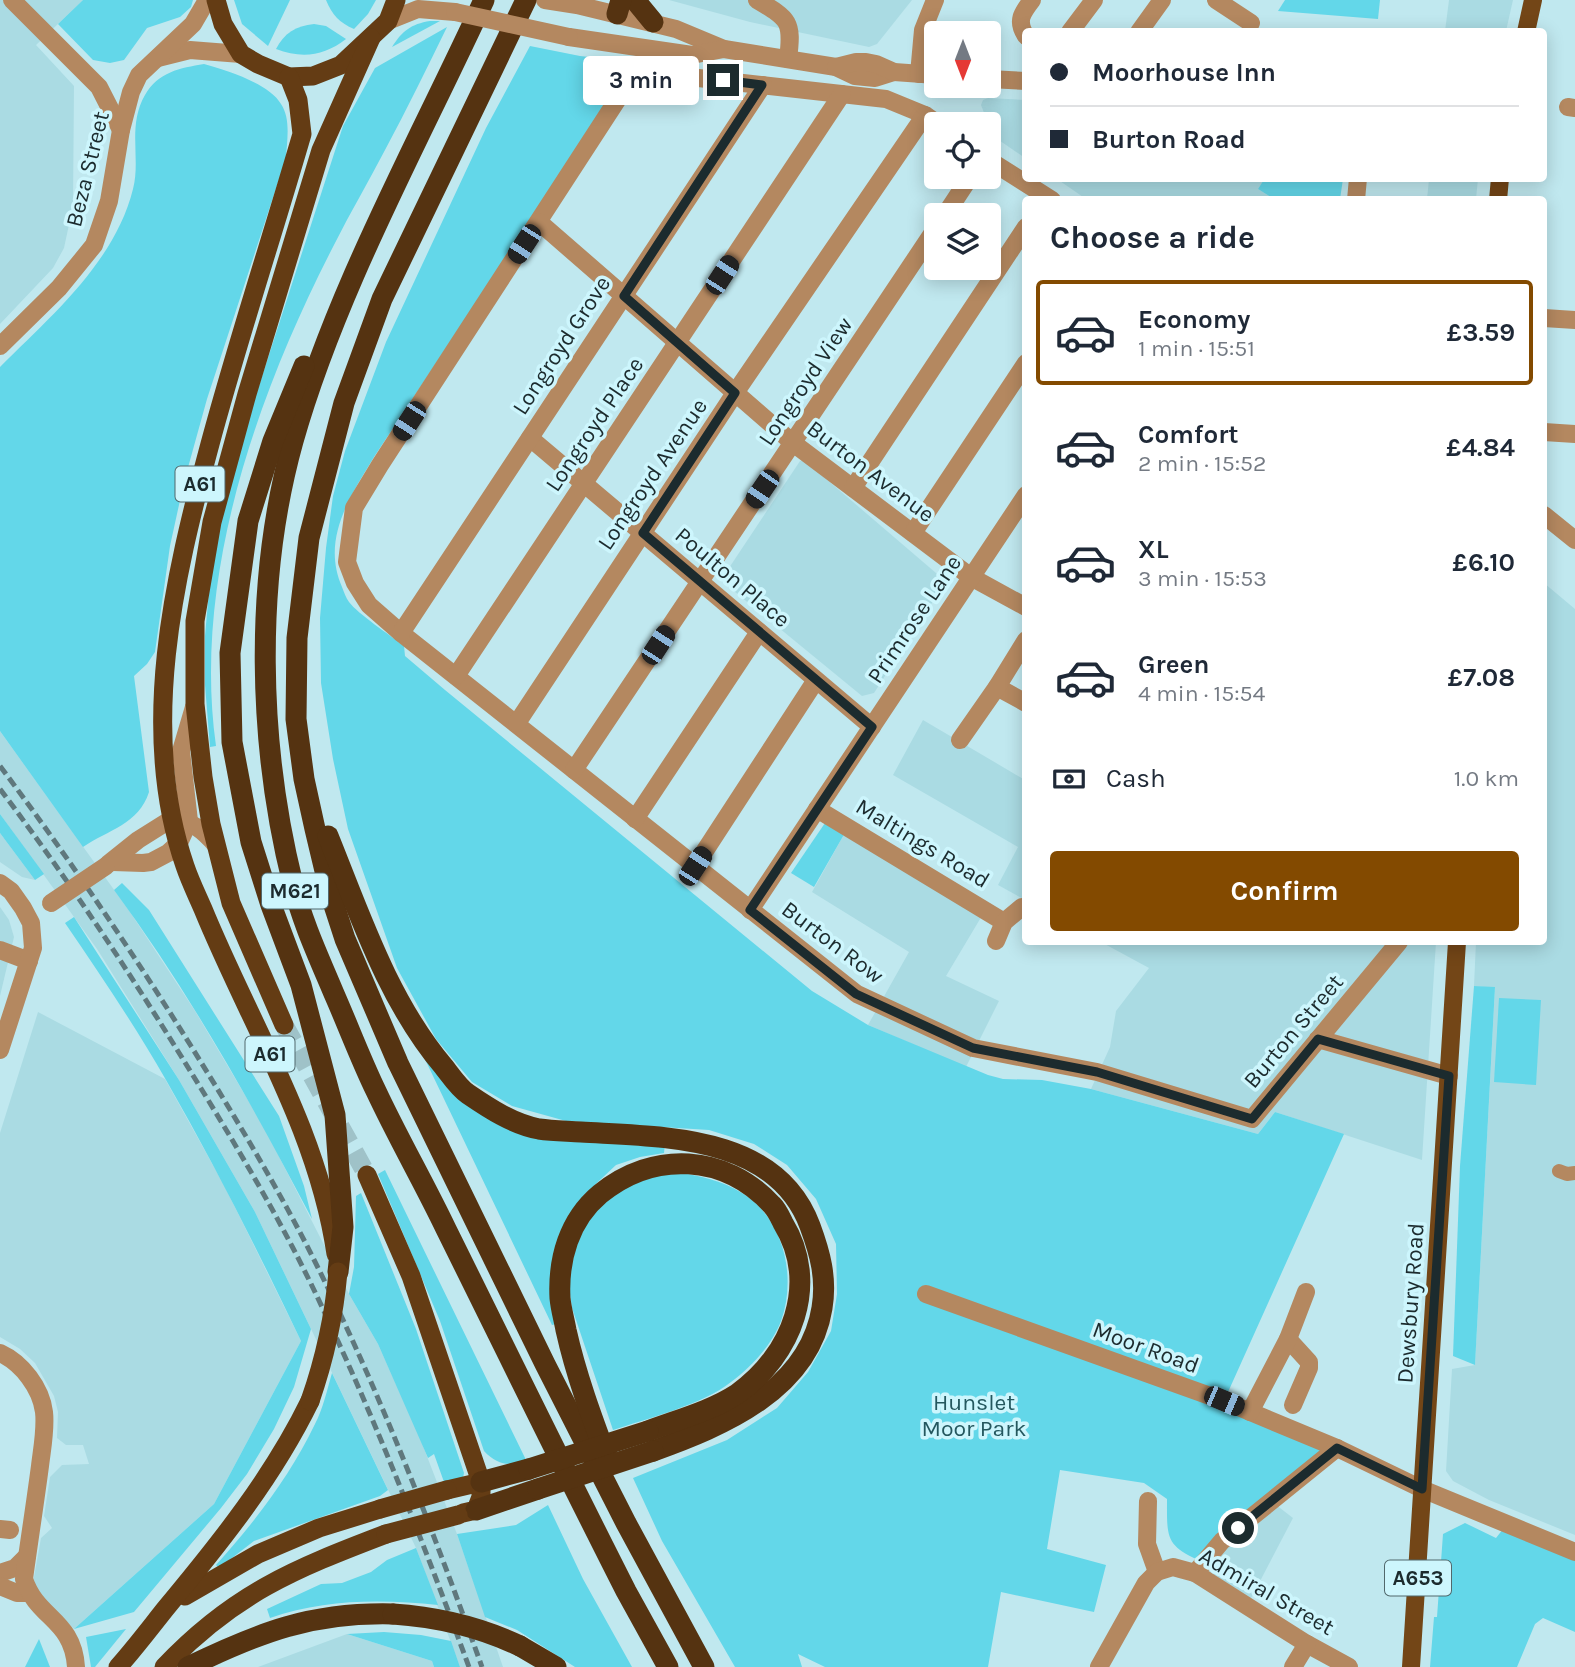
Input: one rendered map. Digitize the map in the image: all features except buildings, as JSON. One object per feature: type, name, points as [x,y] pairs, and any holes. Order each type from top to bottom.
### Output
[{"type":"highway","points":[[216,0],[223,24],[241,54],[289,77]]},
{"type":"highway","name":"A61","points":[[118,1667],[198,1572],[273,1468],[310,1401],[334,1318],[338,1272],[331,1220],[311,1150],[277,1068],[220,950],[185,867],[179,843],[181,819],[167,788],[164,694],[183,549],[234,354],[302,134],[298,100],[289,77],[313,76],[341,65],[387,21],[396,0]]},
{"type":"highway","name":"M621","points":[[484,0],[339,313],[314,375],[292,444],[277,512],[270,573],[265,663],[267,723],[276,793],[293,886],[323,968],[375,1090],[569,1480],[668,1667]]},
{"type":"highway","name":"M621","points":[[527,0],[382,299],[345,403],[309,537],[296,638],[296,719],[304,779],[331,896],[345,939],[398,1063],[545,1364],[704,1667]]},
{"type":"highway","points":[[635,0],[653,22]]},
{"type":"highway","name":"A61","points":[[284,1025],[231,903],[216,845],[203,777],[195,704],[195,621],[212,522],[247,394],[321,150],[371,38]]},
{"type":"highway","points":[[338,1272],[343,1227],[335,1115],[301,985],[251,842],[232,742],[230,653],[248,521],[273,441],[335,291],[453,67]]},
{"type":"highway","points":[[304,779],[399,1003],[429,1049],[465,1093],[510,1120],[539,1129],[652,1136],[717,1146],[761,1163],[788,1189],[806,1214],[822,1258],[824,1296],[821,1317],[806,1351],[792,1373],[762,1399],[689,1438],[651,1441],[481,1482]]},
{"type":"highway","points":[[164,1667],[187,1643],[252,1593],[326,1557],[386,1534],[538,1489],[651,1441],[735,1395],[774,1360],[788,1336],[797,1311],[800,1266],[792,1237],[773,1206],[736,1176],[698,1163],[667,1164],[641,1170],[615,1182],[596,1197],[576,1220],[565,1244],[560,1269],[560,1300],[574,1367],[607,1456],[656,1578]]},
{"type":"highway","points":[[367,1175],[411,1276],[481,1482],[481,1497],[467,1512]]},
{"type":"highway","name":"A61","points":[[166,1608],[258,1554],[319,1528],[481,1482]]},
{"type":"highway","points":[[188,1667],[278,1628],[326,1617],[393,1614],[425,1616],[496,1634],[556,1667]]},
{"type":"main road","points":[[1527,28],[1533,0]]},
{"type":"main road","name":"Dewsbury Road","points":[[1411,1667],[1457,945]]},
{"type":"street","points":[[12,0],[99,87],[121,130]]},
{"type":"street","name":"Beza Street","points":[[0,346],[59,288],[93,245],[109,201],[121,130],[131,92],[139,75],[193,24],[207,0]]},
{"type":"street","points":[[545,0],[619,7],[724,49],[836,66],[855,76],[875,78],[894,72],[924,75]]},
{"type":"street","points":[[757,0],[787,21],[791,34],[788,59]]},
{"type":"street","points":[[927,21],[935,0]]},
{"type":"street","points":[[1023,28],[1020,15],[1032,0]]},
{"type":"street","points":[[1073,28],[1094,0]]},
{"type":"street","points":[[1142,28],[1162,0]]},
{"type":"street","points":[[1216,0],[1251,23]]},
{"type":"street","points":[[595,42],[608,28],[619,7]]},
{"type":"street","points":[[387,21],[418,9],[455,12],[595,42],[692,55],[724,49]]},
{"type":"street","points":[[155,58],[190,50],[241,54]]},
{"type":"street","points":[[538,222],[636,71],[886,99],[924,117]]},
{"type":"street","points":[[1001,80],[1022,81]]},
{"type":"street","name":"Longroyd Grove","points":[[401,633],[762,85]]},
{"type":"street","name":"Longroyd Place","points":[[456,676],[842,94]]},
{"type":"street","name":"Longroyd Avenue","points":[[517,723],[735,393],[924,130]]},
{"type":"street","points":[[1001,168],[1022,182]]},
{"type":"street","points":[[1023,182],[1044,196]]},
{"type":"street","name":"Burton Avenue","points":[[538,222],[793,443],[971,577],[1022,605]]},
{"type":"street","name":"Burton Row","points":[[538,222],[354,508],[347,562],[355,583],[369,605],[856,994],[973,1048],[1097,1072],[1252,1119]]},
{"type":"street","points":[[853,488],[1022,233]]},
{"type":"street","name":"Longroyd View","points":[[574,770],[924,246]]},
{"type":"street","points":[[1547,318],[1575,320]]},
{"type":"street","points":[[913,533],[1022,369]]},
{"type":"street","points":[[1547,432],[1575,434]]},
{"type":"street","name":"Poulton Place","points":[[530,438],[872,727]]},
{"type":"street","name":"Primrose Lane","points":[[750,910],[1022,501]]},
{"type":"street","points":[[1547,517],[1575,540]]},
{"type":"street","points":[[635,819],[759,632]]},
{"type":"street","points":[[960,740],[1022,646]]},
{"type":"street","points":[[695,866],[816,680]]},
{"type":"street","points":[[997,687],[1022,701]]},
{"type":"street","points":[[181,819],[181,751],[195,704]]},
{"type":"street","name":"Maltings Road","points":[[817,809],[1004,922]]},
{"type":"street","points":[[181,819],[204,831],[216,845]]},
{"type":"street","points":[[31,923],[51,903],[109,864],[138,840],[181,819]]},
{"type":"street","points":[[109,864],[151,862],[179,843]]},
{"type":"street","points":[[0,883],[11,891],[31,923],[33,948],[0,1050]]},
{"type":"street","points":[[996,941],[1004,922],[1022,907]]},
{"type":"street","name":"Burton Street","points":[[1252,1119],[1396,945]]},
{"type":"street","points":[[0,950],[29,961]]},
{"type":"street","points":[[1318,1039],[1449,1076]]},
{"type":"street","points":[[1559,1171],[1575,1173]]},
{"type":"street","points":[[1250,1412],[1288,1339],[1306,1293]]},
{"type":"street","name":"Moor Road","points":[[926,1294],[1250,1412],[1337,1448],[1422,1489],[1575,1552]]},
{"type":"street","points":[[1288,1339],[1310,1362],[1293,1405]]},
{"type":"street","points":[[0,1353],[20,1367],[31,1381],[39,1394],[44,1413],[42,1454],[24,1579],[29,1593],[65,1630],[73,1648],[76,1667]]},
{"type":"street","points":[[1195,1573],[1222,1541],[1337,1448]]},
{"type":"street","points":[[1099,1667],[1146,1583],[1157,1572],[1147,1544],[1148,1501]]},
{"type":"street","points":[[0,1573],[15,1568],[27,1556]]},
{"type":"street","name":"Admiral Street","points":[[1157,1572],[1173,1567],[1195,1573],[1307,1644],[1349,1667]]},
{"type":"street","points":[[0,1586],[17,1593],[29,1593]]},
{"type":"street","points":[[1293,1667],[1307,1644]]},
{"type":"shaded area","points":[[0,0],[83,0],[36,45],[74,86],[73,206],[64,248],[53,268],[0,324]]},
{"type":"shaded area","points":[[669,0],[912,0],[877,44],[869,47],[750,22]]},
{"type":"shaded area","points":[[1449,0],[1513,0],[1507,28],[1445,28]]},
{"type":"shaded area","points":[[988,98],[1022,100],[1022,156],[1001,142],[1001,112],[984,112],[981,105],[983,100]]},
{"type":"shaded area","points":[[1061,182],[1263,182],[1258,189],[1269,196],[1082,196]]},
{"type":"shaded area","points":[[1429,182],[1478,182],[1476,196],[1427,196]]},
{"type":"shaded area","points":[[804,460],[943,579],[944,584],[874,693],[862,696],[723,582],[723,577],[800,461]]},
{"type":"shaded area","points":[[1547,586],[1575,609],[1575,1535],[1489,1500],[1453,1481],[1446,1471],[1452,1369],[1475,1365],[1495,988],[1474,986],[1476,945],[1547,945]]},
{"type":"shaded area","points":[[923,720],[1022,778],[1022,898],[998,885],[1018,847],[893,775]]},
{"type":"shaded area","points":[[0,731],[130,912],[195,1011],[264,1127],[349,1294],[378,1344],[418,1433],[457,1534],[503,1667],[460,1667],[416,1548],[255,1212],[179,1080],[97,949],[0,814]]},
{"type":"shaded area","points":[[846,831],[986,909],[946,976],[999,1001],[966,1067],[868,1025],[909,952],[812,892]]},
{"type":"shaded area","points":[[0,833],[35,880],[22,877],[0,862]]},
{"type":"shaded area","points":[[0,907],[9,920],[14,937],[0,996]]},
{"type":"shaded area","points":[[1107,945],[1436,945],[1422,1160],[1275,1112],[1258,1134],[1091,1089],[1110,1047],[1116,1011],[1149,968]]},
{"type":"shaded area","points":[[38,1012],[165,1079],[224,1185],[301,1341],[214,1504],[74,1629],[32,1588],[41,1538],[52,1528],[44,1516],[50,1477],[62,1465],[89,1464],[83,1445],[66,1445],[57,1438],[58,1412],[54,1396],[35,1363],[20,1349],[0,1337],[0,1133]]},
{"type":"shaded area","points":[[1271,1501],[1293,1518],[1247,1606],[1195,1573]]},
{"type":"shaded area","points":[[347,1634],[432,1661],[434,1667],[258,1667]]},
{"type":"green space","points":[[83,0],[193,0],[191,7],[180,17],[147,28],[124,60],[110,63],[93,60],[58,24]]},
{"type":"green space","points":[[234,0],[290,0],[268,46],[242,24]]},
{"type":"green space","points":[[326,0],[376,0],[354,29],[337,18]]},
{"type":"green space","points":[[1285,0],[1380,0],[1378,19],[1278,11]]},
{"type":"green space","points":[[430,21],[440,21],[392,47],[408,29]]},
{"type":"green space","points":[[314,24],[326,26],[346,39],[329,49],[312,54],[295,54],[276,49],[291,31]]},
{"type":"green space","points":[[447,27],[307,300],[257,423],[223,551],[214,617],[211,682],[216,746],[210,747],[205,685],[205,636],[210,579],[221,522],[245,429],[343,126],[375,68]]},
{"type":"green space","name":"Hunslet Moor Park","points":[[530,46],[580,56],[635,62],[356,487],[341,519],[335,552],[336,569],[349,602],[404,646],[405,656],[445,690],[812,991],[868,1025],[1003,1079],[1042,1080],[1091,1089],[1258,1134],[1275,1112],[1344,1134],[1224,1401],[1337,1447],[1203,1562],[1175,1545],[1168,1532],[1167,1499],[1144,1483],[1060,1470],[1047,1549],[1106,1565],[1094,1612],[1001,1592],[988,1667],[825,1667],[798,1654],[802,1667],[735,1667],[662,1541],[633,1478],[727,1440],[777,1408],[808,1372],[831,1331],[837,1294],[836,1244],[816,1199],[787,1165],[754,1144],[709,1130],[566,1121],[512,1106],[472,1082],[436,1039],[397,968],[348,829],[321,683],[320,618],[333,496],[345,451],[386,342],[486,128]]},
{"type":"green space","points":[[204,64],[246,78],[275,96],[286,116],[286,158],[207,399],[184,482],[170,546],[155,652],[134,676],[149,792],[138,812],[130,819],[83,847],[0,731],[0,367],[60,308],[112,240],[133,189],[136,166],[135,130],[140,107],[150,87],[163,76]]},
{"type":"green space","points":[[1262,182],[1343,182],[1340,196],[1269,196],[1258,189]]},
{"type":"green space","points":[[0,814],[44,874],[35,880],[0,833]]},
{"type":"green space","points":[[825,823],[846,831],[814,887],[791,873]]},
{"type":"green space","points":[[122,883],[149,910],[279,1116],[304,1186],[312,1219],[219,1051],[169,969],[114,890]]},
{"type":"green space","points":[[74,917],[179,1080],[255,1212],[311,1329],[294,1387],[274,1429],[247,1474],[221,1508],[134,1612],[74,1629],[214,1504],[301,1341],[236,1209],[184,1112],[130,1020],[65,923]]},
{"type":"green space","points":[[1474,986],[1495,987],[1475,1365],[1453,1356],[1460,1166]]},
{"type":"green space","points":[[1499,998],[1541,1000],[1536,1085],[1494,1082]]},
{"type":"green space","points":[[422,1053],[471,1107],[665,1143],[664,1153],[616,1165],[583,1196],[568,1218],[556,1324],[552,1325]]},
{"type":"green space","points":[[385,1170],[527,1462],[504,1463],[484,1451],[440,1321],[378,1174]]},
{"type":"green space","points":[[677,1172],[726,1185],[742,1193],[768,1217],[777,1233],[787,1268],[786,1304],[777,1330],[766,1347],[746,1370],[731,1382],[690,1404],[613,1430],[572,1308],[569,1287],[571,1261],[580,1233],[602,1203],[638,1180]]},
{"type":"green space","points":[[361,1193],[416,1329],[464,1473],[463,1478],[444,1482],[434,1454],[428,1458],[378,1344],[349,1294],[354,1267],[356,1196]]},
{"type":"green space","points":[[332,1373],[388,1490],[380,1496],[254,1541],[219,1568],[216,1565],[257,1516],[294,1462],[318,1418]]},
{"type":"green space","points":[[548,1505],[583,1579],[632,1667],[575,1667],[517,1630],[485,1617],[457,1534],[516,1525]]},
{"type":"green space","points":[[1465,1523],[1496,1538],[1507,1524],[1575,1552],[1575,1632],[1543,1618],[1535,1624],[1517,1667],[1430,1667],[1434,1617],[1437,1617],[1443,1534]]},
{"type":"green space","points":[[416,1548],[438,1605],[353,1602],[311,1607],[270,1618],[267,1609],[321,1584],[342,1583],[371,1572],[387,1560]]},
{"type":"green space","points":[[126,1629],[95,1667],[91,1667],[86,1637]]},
{"type":"green space","points":[[384,1632],[451,1641],[460,1667],[434,1667],[432,1661],[347,1634]]},
{"type":"green space","points":[[39,1639],[50,1667],[25,1667]]},
{"type":"tunnel","points":[[284,1025],[367,1175]]},
{"type":"railway","points":[[0,766],[74,869],[191,1046],[293,1220],[346,1327],[388,1423],[482,1667]]},
{"type":"railway","points":[[0,789],[71,887],[138,988],[233,1142],[283,1230],[336,1336],[377,1430],[469,1667]]},
{"type":"route","points":[[723,80],[762,85],[624,296],[735,393],[643,533],[872,727],[750,910],[856,994],[973,1048],[1097,1072],[1252,1119],[1318,1039],[1449,1076],[1422,1489],[1337,1448],[1238,1528]]}]
